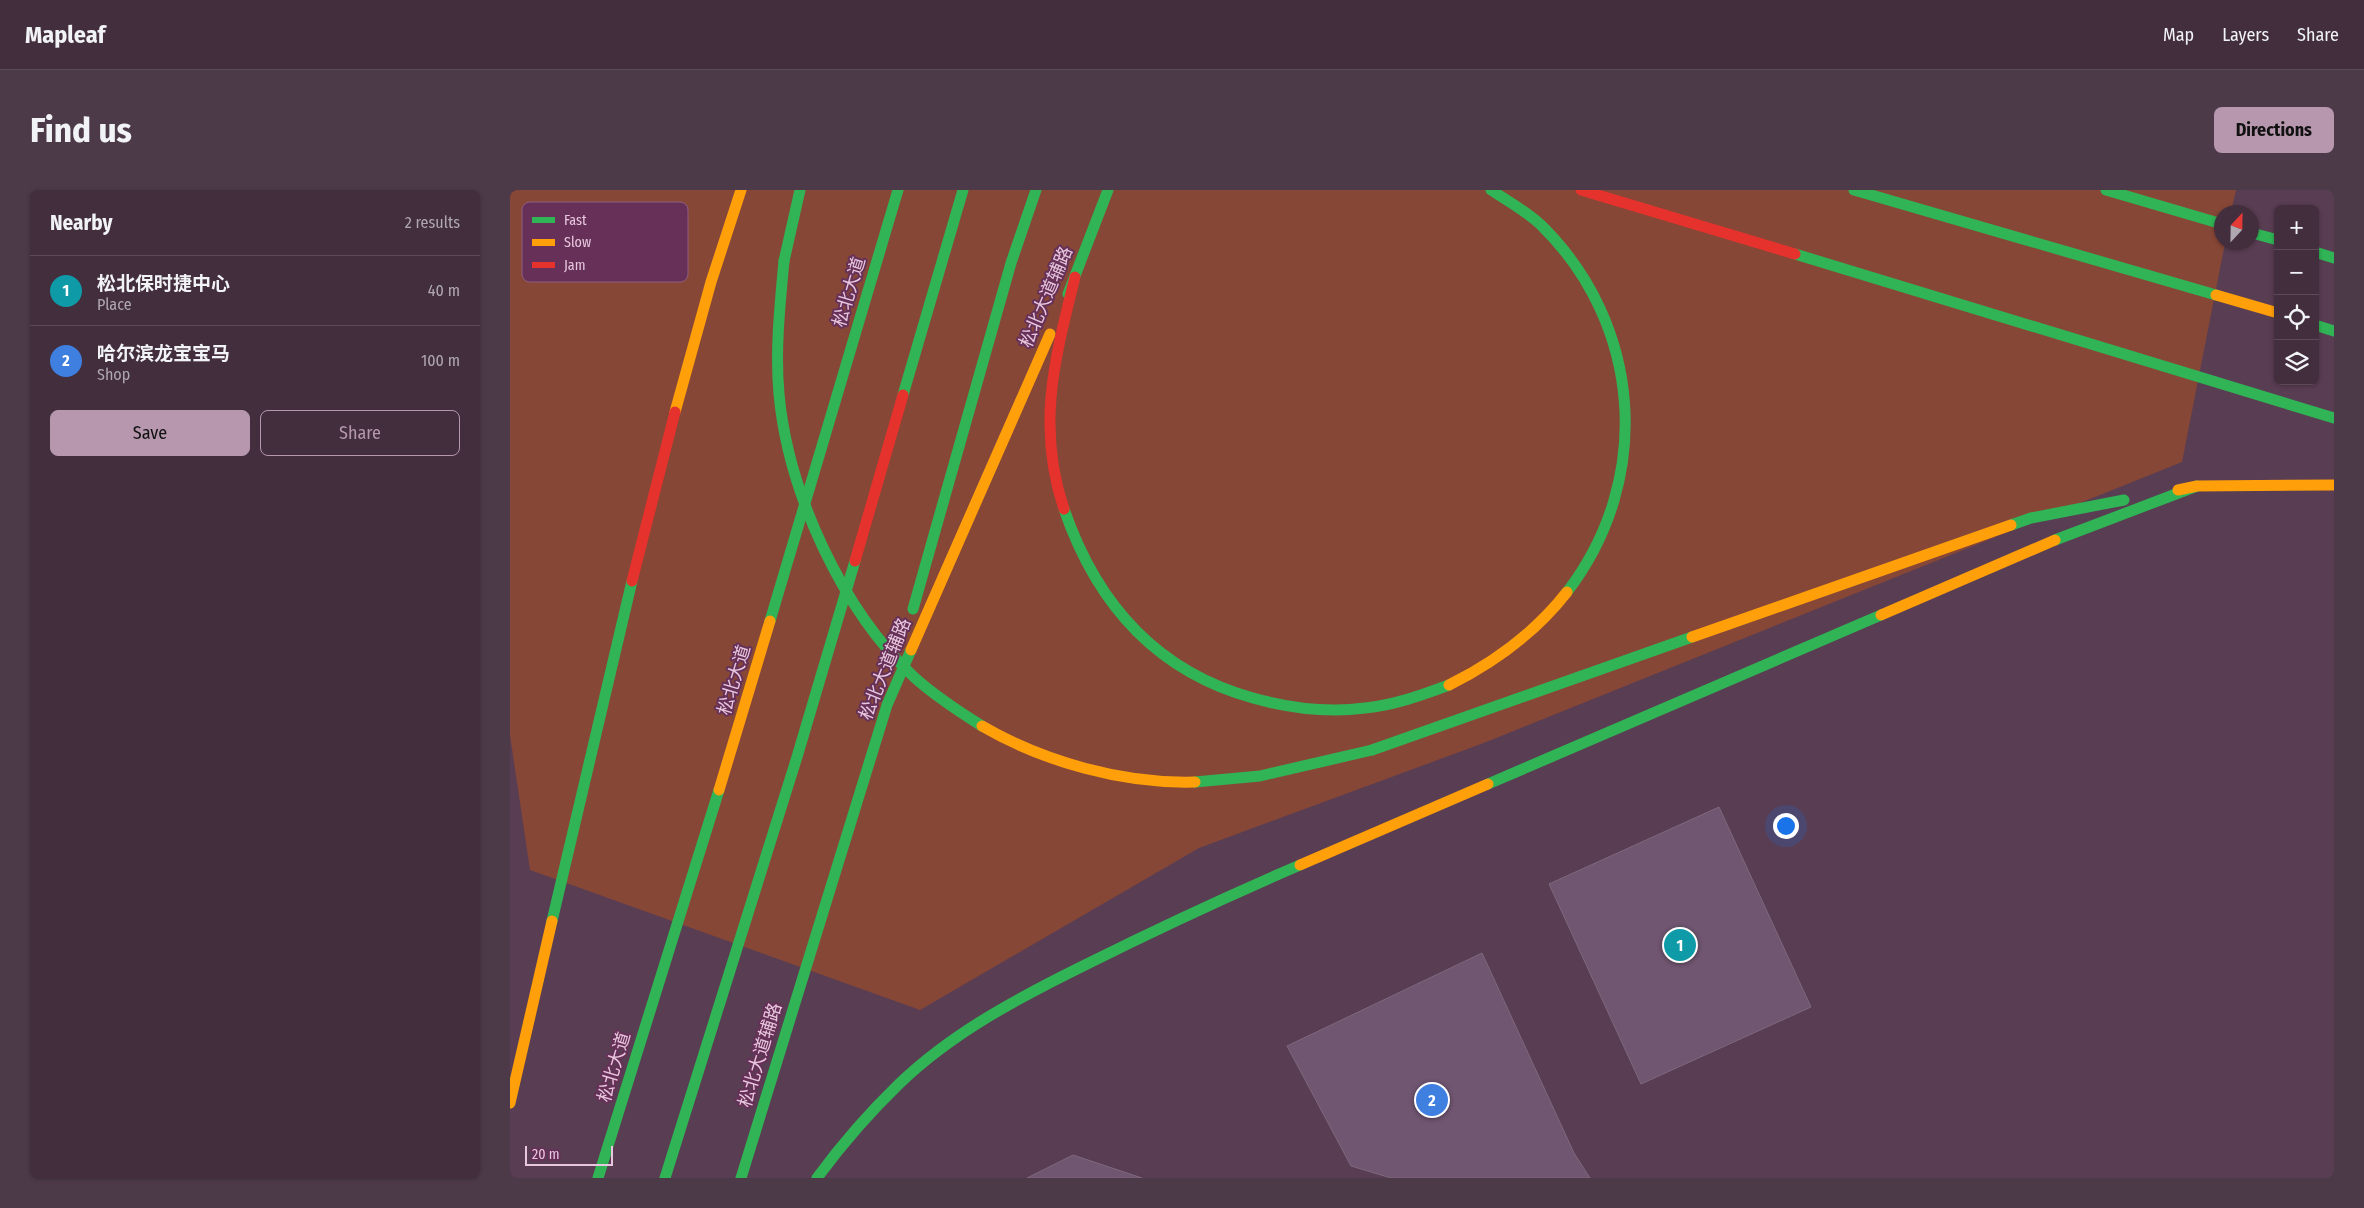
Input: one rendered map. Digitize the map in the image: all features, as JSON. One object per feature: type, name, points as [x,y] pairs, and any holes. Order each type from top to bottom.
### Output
[{"type":"highway","points":[[510,1104],[612,662],[670,425],[717,260],[741,190]]},
{"type":"highway","points":[[800,190],[784,261],[777,346],[781,413],[790,454],[811,519],[833,565],[885,646],[918,680],[949,704],[984,726],[1023,745],[1065,761],[1121,775],[1191,782],[1238,779],[1291,771],[1372,750],[2031,518],[2197,486],[2334,485]]},
{"type":"highway","name":"松北大道","points":[[598,1178],[735,738],[898,190]]},
{"type":"highway","points":[[665,1178],[797,757],[962,190]]},
{"type":"highway","points":[[887,705],[1011,263],[1036,190]]},
{"type":"highway","name":"松北大道辅路","points":[[741,1178],[887,705],[1075,277],[1108,190]]},
{"type":"highway","points":[[1075,277],[1054,372],[1049,411],[1055,480],[1064,516],[1077,547],[1117,610],[1140,636],[1194,676],[1246,698],[1283,707],[1322,712],[1350,711],[1411,700],[1472,676],[1527,636],[1566,594],[1595,549],[1609,518],[1619,486],[1625,449],[1624,378],[1607,322],[1573,260],[1538,222],[1491,190]]},
{"type":"highway","points":[[1580,190],[2227,384],[2334,418]]},
{"type":"highway","points":[[1854,190],[2274,312]]},
{"type":"highway","points":[[2106,190],[2214,222]]},
{"type":"highway","points":[[2259,235],[2274,239]]},
{"type":"highway","points":[[2319,253],[2334,258]]},
{"type":"highway","points":[[2319,326],[2334,331]]},
{"type":"highway","points":[[817,1178],[847,1138],[900,1083],[953,1040],[1012,1001],[1189,913],[2038,547],[2197,486]]},
{"type":"shaded area","points":[[510,190],[2236,190],[2233,205],[2214,205],[2214,250],[2224,250],[2182,462],[1481,744],[1199,848],[920,1010],[530,870],[510,735]]},
{"type":"building","points":[[1719,807],[1811,1007],[1641,1084],[1549,884]]},
{"type":"building","points":[[1482,953],[1574,1153],[1590,1178],[1391,1178],[1351,1166],[1287,1046]]},
{"type":"building","points":[[1073,1155],[1142,1178],[1027,1178]]},
{"type":"traffic: fast","points":[[784,261],[800,190]]},
{"type":"traffic: fast","points":[[770,621],[898,190]]},
{"type":"traffic: fast","points":[[903,395],[963,190]]},
{"type":"traffic: fast","points":[[913,609],[1011,263],[1036,190]]},
{"type":"traffic: fast","points":[[1068,294],[1108,190]]},
{"type":"traffic: fast","points":[[1491,190],[1541,225],[1575,265],[1600,308],[1617,355],[1625,403],[1624,452],[1614,501],[1595,548],[1567,592]]},
{"type":"traffic: fast","points":[[1854,190],[2216,295]]},
{"type":"traffic: fast","points":[[2106,190],[2214,222]]},
{"type":"traffic: fast","points":[[2259,235],[2274,239]]},
{"type":"traffic: fast","points":[[2319,253],[2334,258]]},
{"type":"traffic: fast","points":[[1795,254],[2334,418]]},
{"type":"traffic: fast","points":[[784,261],[778,344],[779,394],[784,432],[807,509],[823,547],[842,584],[888,650],[930,691],[982,726]]},
{"type":"traffic: fast","points":[[2319,326],[2334,331]]},
{"type":"traffic: fast","points":[[2055,540],[2197,486]]},
{"type":"traffic: fast","points":[[2011,525],[2031,518],[2124,500]]},
{"type":"traffic: fast","points":[[1064,509],[1077,543],[1093,574],[1112,603],[1134,628],[1159,651],[1187,670],[1218,686],[1253,698],[1280,704],[1309,709],[1337,710],[1387,705],[1449,685]]},
{"type":"traffic: fast","points":[[665,1178],[797,757],[855,561]]},
{"type":"traffic: fast","points":[[552,921],[632,581]]},
{"type":"traffic: fast","points":[[1488,784],[1881,615]]},
{"type":"traffic: fast","points":[[1372,750],[1692,637]]},
{"type":"traffic: fast","points":[[741,1178],[887,705],[911,650]]},
{"type":"traffic: fast","points":[[1195,782],[1260,776],[1372,750]]},
{"type":"traffic: fast","points":[[598,1178],[719,790]]},
{"type":"traffic: fast","points":[[817,1178],[856,1129],[899,1084],[942,1048],[988,1017],[1037,989],[1140,938],[1300,865]]},
{"type":"traffic: slow","points":[[675,412],[711,282],[741,190]]},
{"type":"traffic: slow","points":[[2216,295],[2274,312]]},
{"type":"traffic: slow","points":[[911,650],[1050,334]]},
{"type":"traffic: slow","points":[[2178,490],[2197,486],[2334,485]]},
{"type":"traffic: slow","points":[[1692,637],[2011,525]]},
{"type":"traffic: slow","points":[[1881,615],[2055,540]]},
{"type":"traffic: slow","points":[[1449,685],[1482,667],[1513,645],[1542,621],[1567,592]]},
{"type":"traffic: slow","points":[[719,790],[770,621]]},
{"type":"traffic: slow","points":[[982,726],[1031,750],[1085,768],[1112,775],[1140,779],[1195,782]]},
{"type":"traffic: slow","points":[[1300,865],[1488,784]]},
{"type":"traffic: slow","points":[[510,1103],[552,921]]},
{"type":"traffic: jam","points":[[1581,190],[1795,254]]},
{"type":"traffic: jam","points":[[1064,509],[1051,449],[1050,420],[1055,364],[1075,277]]},
{"type":"traffic: jam","points":[[855,561],[903,395]]},
{"type":"traffic: jam","points":[[632,581],[675,412]]},
{"type":"place","name":"松北保时捷中心","points":[[1680,945]]},
{"type":"place","name":"哈尔滨龙宝宝马","points":[[1432,1100]]}]
